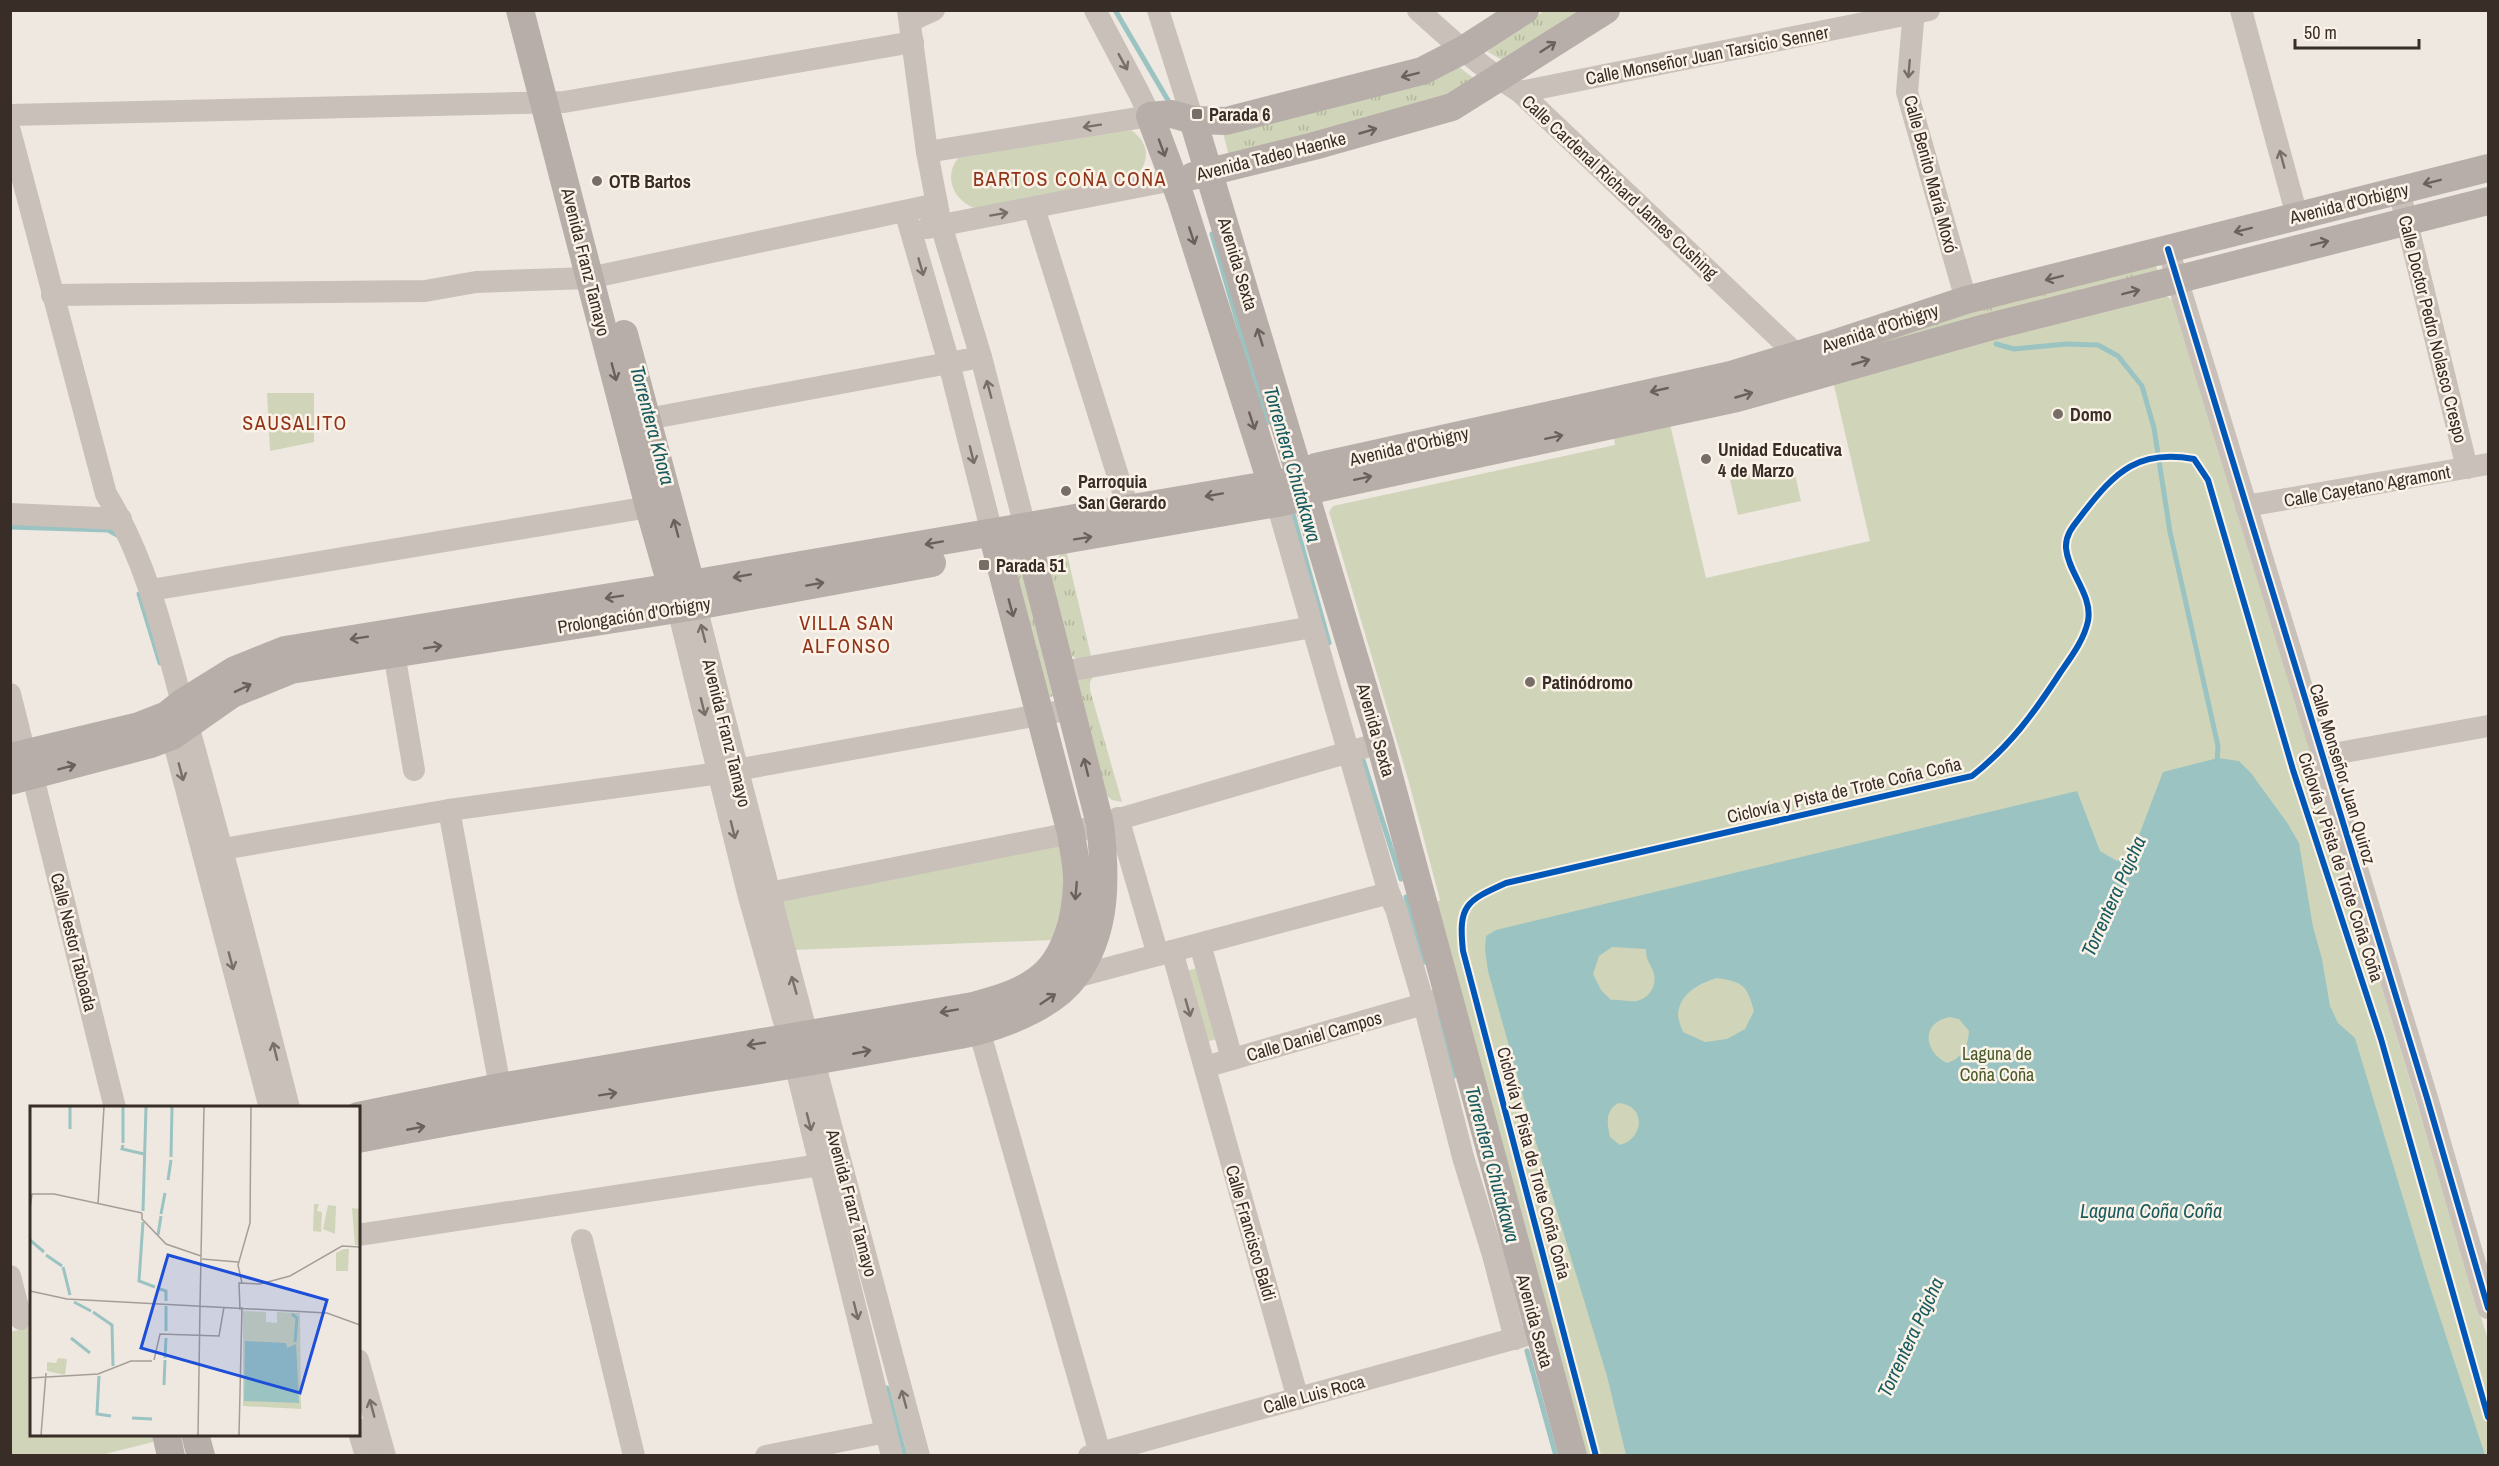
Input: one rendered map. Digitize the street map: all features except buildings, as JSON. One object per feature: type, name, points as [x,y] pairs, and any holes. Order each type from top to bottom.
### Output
[{"type":"main road","name":"Avenida Franz Tamayo","points":[[520,10],[554,102]]},
{"type":"main road","name":"Avenida Franz Tamayo","points":[[537,10],[554,102],[598,277],[649,507],[684,597]]},
{"type":"main road","points":[[1169,116],[1226,121],[1422,72],[1463,50],[1525,10]]},
{"type":"main road","name":"Avenida Tadeo Haenke","points":[[1192,176],[1314,146],[1452,106],[1510,85],[1606,10]]},
{"type":"main road","name":"Avenida Sexta","points":[[1169,116],[1192,176],[1362,748],[1417,885],[1436,1001],[1526,1336],[1573,1455]]},
{"type":"main road","name":"Avenida Sexta","points":[[1169,116],[1192,176],[1287,490]]},
{"type":"main road","name":"Avenida d'Orbigny","points":[[1801,366],[1965,300],[2488,168]]},
{"type":"main road","name":"Avenida d'Orbigny","points":[[1287,490],[1316,467],[1731,375],[1801,366],[1985,328],[2488,201]]},
{"type":"main road","name":"Avenida Franz Tamayo","points":[[598,277],[647,419],[684,597]]},
{"type":"main road","name":"Prolongación d'Orbigny","points":[[20,767],[139,726],[177,720],[271,676],[291,670],[394,653],[684,597],[1131,520],[1287,490]]},
{"type":"main road","points":[[360,1116],[500,1087],[979,1030],[1016,1017],[1050,999],[1075,977],[1097,934],[1102,911],[1103,854],[1109,821],[1072,709],[1028,537]]},
{"type":"main road","points":[[360,1140],[802,1050],[1001,998],[1039,979],[1052,965],[1065,943],[1074,914],[1077,882],[1071,833],[994,542]]},
{"type":"main road","name":"Prolongación d'Orbigny","points":[[177,720],[235,670],[285,650],[684,597]]},
{"type":"main road","points":[[166,1436],[171,1455]]},
{"type":"main road","points":[[196,1436],[201,1455]]},
{"type":"street","points":[[10,115],[554,102],[910,24],[934,10]]},
{"type":"street","name":"Avenida Sexta","points":[[1095,10],[1140,93],[1169,116]]},
{"type":"street","name":"Avenida Sexta","points":[[1158,10],[1169,116]]},
{"type":"street","name":"Calle Cardenal Richard James Cushing","points":[[1418,10],[1463,50],[1510,85],[1801,366]]},
{"type":"street","points":[[2241,10],[2297,216]]},
{"type":"street","name":"Calle Monseñor Juan Tarsicio Senner","points":[[1510,85],[1919,12]]},
{"type":"street","name":"Calle Benito María Moxó","points":[[1919,12],[1906,92],[1965,300]]},
{"type":"street","points":[[910,24],[927,152],[939,214],[981,357],[1028,537]]},
{"type":"street","points":[[927,152],[1169,116]]},
{"type":"street","points":[[10,131],[106,494],[121,519],[151,590],[177,720],[270,1106]]},
{"type":"street","name":"Avenida Tadeo Haenke","points":[[52,295],[425,291],[476,282],[598,277],[939,214],[1034,208],[1192,176]]},
{"type":"street","name":"Calle Doctor Pedro Nolasco Crespo","points":[[2399,190],[2406,221],[2478,466]]},
{"type":"street","points":[[1034,208],[1131,520]]},
{"type":"street","points":[[908,221],[949,363],[994,542]]},
{"type":"street","name":"Calle Monseñor Juan Quiroz","points":[[2168,249],[2487,1298]]},
{"type":"street","points":[[647,419],[981,357]]},
{"type":"street","name":"Calle Cayetano Agramont","points":[[2246,507],[2478,466]]},
{"type":"street","name":"Avenida Sexta","points":[[1287,490],[1312,627],[1362,748],[1389,893],[1436,1001]]},
{"type":"street","points":[[151,590],[649,507]]},
{"type":"street","points":[[10,514],[121,519]]},
{"type":"street","name":"Avenida Franz Tamayo","points":[[684,597],[758,894],[919,1455]]},
{"type":"street","points":[[1062,672],[1312,627]]},
{"type":"street","points":[[394,653],[414,770]]},
{"type":"street","name":"Calle Nestor Taboada","points":[[10,694],[20,767],[115,1106]]},
{"type":"street","points":[[223,849],[449,810],[728,771],[1072,709]]},
{"type":"street","points":[[177,720],[223,849],[289,1106]]},
{"type":"street","points":[[2322,756],[2488,726]]},
{"type":"street","points":[[758,894],[1071,833],[1362,748]]},
{"type":"street","points":[[449,810],[500,1087]]},
{"type":"street","name":"Calle Francisco Baldi","points":[[1109,821],[1165,953],[1205,1067],[1298,1399]]},
{"type":"street","points":[[1075,977],[1389,893]]},
{"type":"street","points":[[1200,944],[1232,1059]]},
{"type":"street","name":"Calle Daniel Campos","points":[[1205,1067],[1436,1001]]},
{"type":"street","points":[[979,1030],[1094,1454]]},
{"type":"street","name":"Avenida Franz Tamayo","points":[[802,1050],[819,1165],[892,1455]]},
{"type":"street","points":[[360,1235],[819,1165]]},
{"type":"street","points":[[582,1240],[634,1455]]},
{"type":"street","points":[[10,1276],[21,1319]]},
{"type":"street","name":"Calle Luis Roca","points":[[1094,1454],[1526,1336]]},
{"type":"street","points":[[360,1367],[385,1455]]},
{"type":"street","points":[[766,1455],[886,1432]]},
{"type":"street","points":[[360,1436],[366,1455]]},
{"type":"green space","points":[[1544,11],[1585,11],[1506,62],[1488,52],[1494,42]]},
{"type":"green space","points":[[1459,67],[1476,80],[1431,106],[1229,156],[1222,129]]},
{"type":"green space","points":[[1131,130],[1142,141],[1146,153],[1143,166],[1133,179],[974,208],[956,194],[953,187],[951,173],[958,158]]},
{"type":"green space","points":[[2155,264],[2159,274],[1824,361],[1976,310]]},
{"type":"green space","name":"Laguna de Coña Coña","points":[[2164,295],[2175,301],[2488,1340],[2488,1455],[1583,1455],[1437,902],[1440,900],[1408,779],[1329,512],[1333,506],[1615,445],[1614,438],[1670,424],[1706,578],[1870,541],[1833,381]]},
{"type":"green space","points":[[267,393],[314,393],[314,442],[270,451]]},
{"type":"green space","points":[[1793,465],[1801,501],[1738,515],[1730,480]]},
{"type":"green space","points":[[1066,550],[1091,656],[1078,659],[1068,654],[1056,614],[1051,584],[1052,571],[1057,559]]},
{"type":"green space","points":[[1022,565],[1056,694],[1051,697],[1045,696],[1011,566]]},
{"type":"green space","points":[[1095,673],[1090,682],[1090,690],[1122,802],[1112,800],[1107,796],[1077,680]]},
{"type":"green space","points":[[1057,843],[1065,849],[1064,898],[1052,940],[791,950],[781,902],[786,895]]},
{"type":"green space","points":[[1197,968],[1217,1039],[1206,1042],[1186,971]]},
{"type":"green space","points":[[30,1327],[30,1436],[154,1436],[153,1442],[101,1455],[11,1455],[10,1332]]},
{"type":"water","name":"Laguna Coña Coña","points":[[2218,758],[2239,761],[2251,773],[2299,843],[2313,927],[2322,959],[2330,1006],[2338,1023],[2355,1038],[2428,1281],[2485,1455],[1626,1455],[1607,1376],[1535,1139],[1488,971],[1486,936],[1496,930],[2077,791],[2100,851],[2117,861],[2133,851],[2163,772]],"holes":[[[1612,947],[1646,949],[1654,976],[1652,990],[1641,1000],[1611,1000],[1601,990],[1593,974],[1599,956]],[[1717,978],[1743,986],[1749,995],[1754,1011],[1745,1029],[1727,1039],[1705,1042],[1683,1032],[1678,1014],[1687,995],[1698,986]],[[1950,1017],[1959,1019],[1969,1031],[1964,1051],[1947,1063],[1933,1051],[1929,1037],[1934,1025]],[[1618,1103],[1627,1105],[1634,1110],[1639,1122],[1634,1136],[1628,1142],[1620,1145],[1610,1137],[1608,1127],[1609,1114]]]},
{"type":"waterway","name":"Torrentera Chutakawa","points":[[1115,10],[1169,102]]},
{"type":"waterway","name":"Torrentera Chutakawa","points":[[1212,234],[1267,423]]},
{"type":"waterway","name":"Torrentera Pajcha","points":[[1996,344],[2014,349],[2066,344],[2098,345],[2118,356],[2142,386],[2154,428],[2170,532],[2218,746],[2217,763]]},
{"type":"waterway","name":"Torrentera Chutakawa","points":[[1291,507],[1329,643]]},
{"type":"waterway","points":[[10,527],[108,530],[121,537]]},
{"type":"waterway","points":[[139,594],[160,663]]},
{"type":"waterway","name":"Torrentera Chutakawa","points":[[1363,760],[1401,879]]},
{"type":"waterway","name":"Torrentera Chutakawa","points":[[1406,897],[1425,962]]},
{"type":"waterway","name":"Torrentera Chutakawa","points":[[1438,1011],[1454,1076]]},
{"type":"waterway","name":"Torrentera Chutakawa","points":[[1527,1351],[1556,1456]]},
{"type":"waterway","points":[[887,1388],[905,1456]]},
{"type":"cycle path","name":"Ciclovía y Pista de Trote Coña Coña","points":[[2168,249],[2427,1098],[2488,1308]]},
{"type":"cycle path","name":"Ciclovía y Pista de Trote Coña Coña","points":[[1596,1456],[1463,951],[1462,924],[1468,906],[1473,900],[1506,883],[1972,776],[1986,765],[2021,728],[2041,702],[2077,648],[2083,635],[2089,611],[2066,548],[2067,538],[2072,528],[2118,475],[2130,466],[2158,457],[2194,459],[2208,480],[2293,770],[2381,1039],[2488,1417]]},
{"type":"place","name":"Parada 6","points":[[1197,114]]},
{"type":"place","name":"OTB Bartos","points":[[597,181]]},
{"type":"place","name":"Domo","points":[[2058,414]]},
{"type":"place","name":"Unidad Educativa 4 de Marzo","points":[[1706,459]]},
{"type":"place","name":"Parroquia San Gerardo","points":[[1066,491]]},
{"type":"place","name":"Parada 51","points":[[984,565]]},
{"type":"place","name":"Patinódromo","points":[[1530,682]]},
{"type":"district","name":"BARTOS COÑA COÑA","points":[[1070,178]]},
{"type":"district","name":"SAUSALITO","points":[[295,422]]},
{"type":"district","name":"VILLA SAN ALFONSO","points":[[847,634]]},
{"type":"water label","name":"Torrentera Khora","points":[[653,425]]}]
